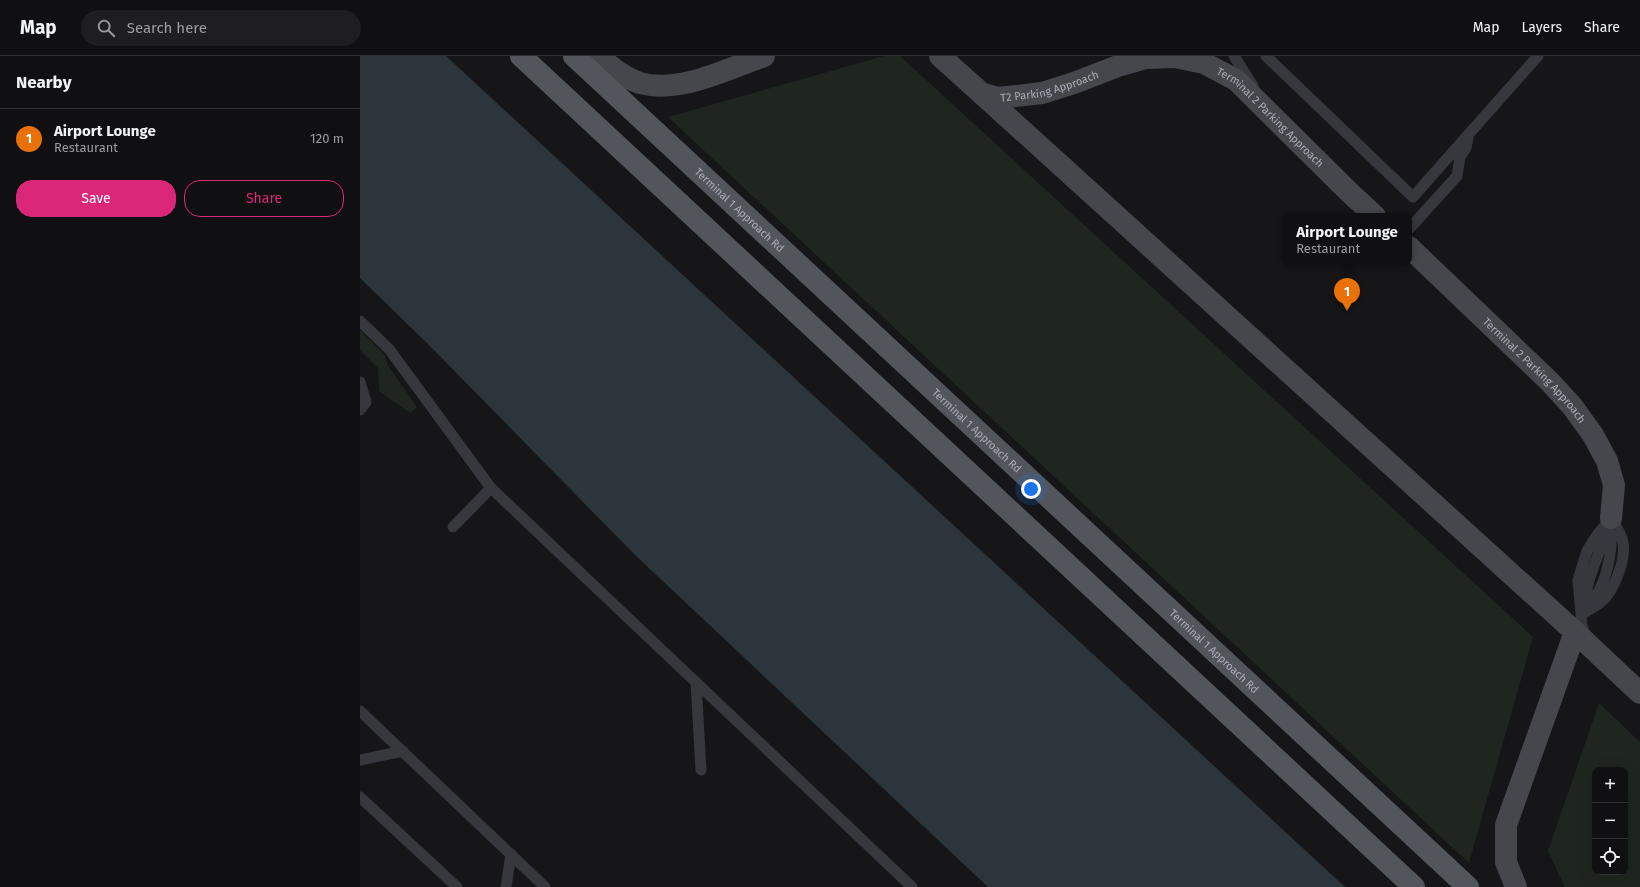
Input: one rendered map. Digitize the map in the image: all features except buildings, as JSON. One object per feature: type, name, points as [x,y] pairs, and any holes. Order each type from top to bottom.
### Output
[{"type":"main road","points":[[521,56],[1414,887]]},
{"type":"main road","name":"Terminal 1 Approach Rd","points":[[574,56],[1468,887]]},
{"type":"street","points":[[598,56],[618,71],[639,83],[663,86],[691,82],[764,56]]},
{"type":"street","name":"T2 Parking Approach","points":[[940,56],[981,93],[998,98],[1042,93],[1146,57]]},
{"type":"street","name":"Terminal 2 Parking Approach","points":[[1146,57],[1175,57],[1204,63],[1236,80],[1372,213]]},
{"type":"street","points":[[981,93],[1579,623],[1606,662],[1640,693]]},
{"type":"street","name":"Terminal 2 Parking Approach","points":[[1412,250],[1550,382],[1572,406],[1593,435],[1607,461],[1614,485],[1611,518]]},
{"type":"street","points":[[1516,887],[1506,862],[1506,825],[1579,623]]},
{"type":"lane","points":[[1234,56],[1289,133]]},
{"type":"lane","points":[[1266,56],[1413,197],[1444,160],[1506,94],[1538,56]]},
{"type":"lane","points":[[1412,226],[1458,176],[1457,169],[1460,157],[1466,148],[1468,136]]},
{"type":"lane","points":[[360,321],[389,349],[491,488],[912,887]]},
{"type":"lane","points":[[360,382],[366,402],[360,410]]},
{"type":"lane","points":[[453,527],[491,488]]},
{"type":"lane","points":[[1579,623],[1589,580],[1611,518]]},
{"type":"lane","points":[[1579,623],[1602,602],[1618,575],[1623,560],[1624,543],[1611,518]]},
{"type":"lane","points":[[696,682],[701,770]]},
{"type":"lane","points":[[360,711],[546,887]]},
{"type":"lane","points":[[360,760],[403,751]]},
{"type":"lane","points":[[360,797],[457,887]]},
{"type":"lane","points":[[506,887],[511,854]]},
{"type":"shaded area","points":[[360,56],[446,56],[1345,887],[988,887],[634,554],[429,345],[360,278]]},
{"type":"shaded area","points":[[884,56],[900,56],[1533,637],[1469,863],[668,117]]},
{"type":"shaded area","points":[[360,330],[385,355],[387,364],[417,407],[410,413],[379,391],[378,368],[360,350]]},
{"type":"shaded area","points":[[1599,703],[1640,742],[1640,887],[1565,887],[1548,851]]},
{"type":"place","name":"Airport Lounge","points":[[1347,311]]}]
